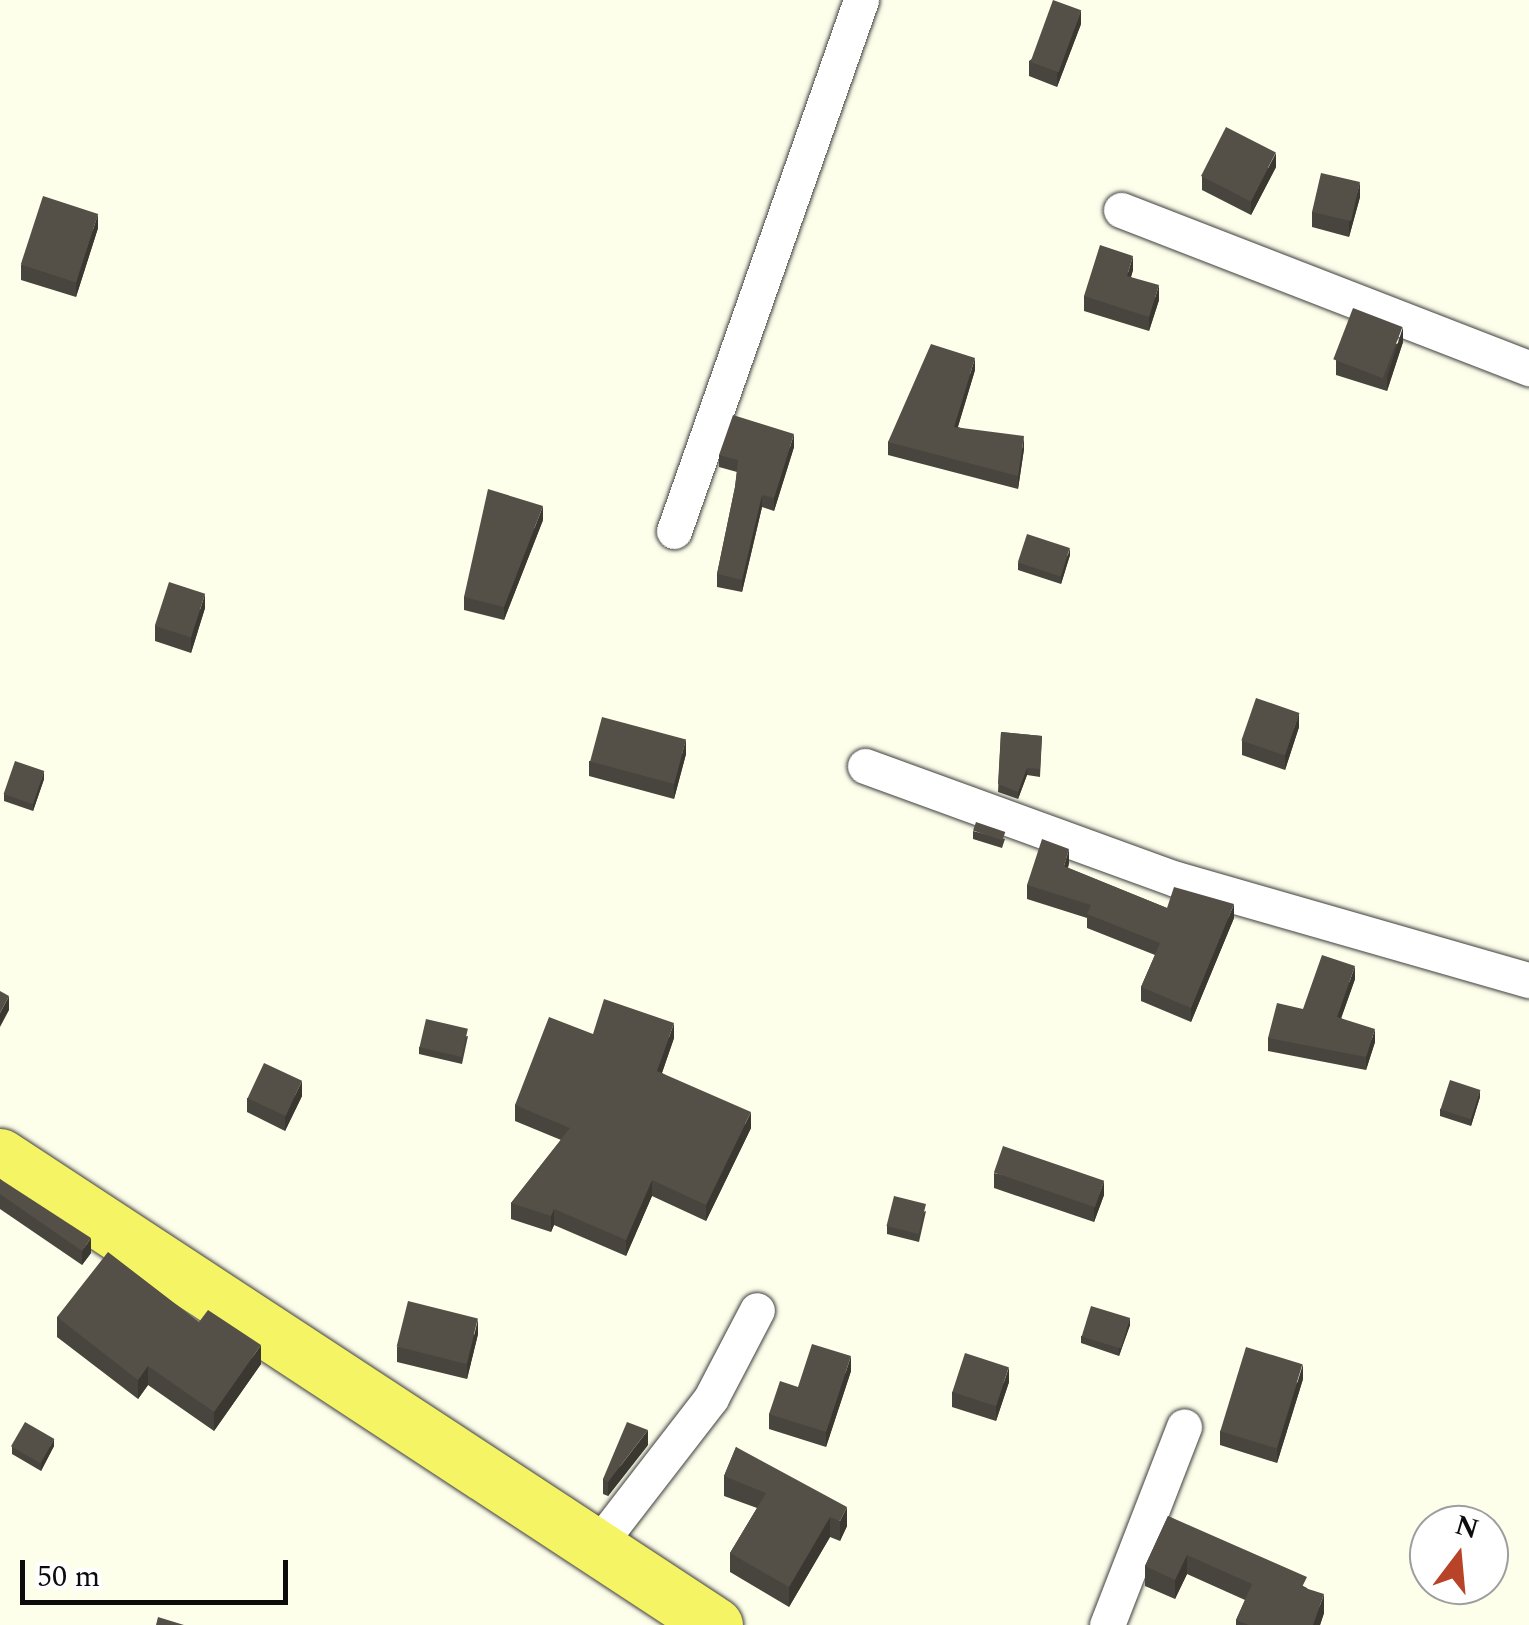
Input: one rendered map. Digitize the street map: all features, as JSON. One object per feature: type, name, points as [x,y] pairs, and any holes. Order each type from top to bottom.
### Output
[{"type":"main road","points":[[0,1156],[716,1625]]},
{"type":"street","points":[[674,531],[860,0]]},
{"type":"street","points":[[1121,210],[1529,368]]},
{"type":"street","points":[[865,766],[1176,879],[1529,980]]},
{"type":"street","points":[[596,1547],[711,1398],[757,1310]]},
{"type":"street","points":[[1107,1625],[1184,1426]]},
{"type":"building","points":[[1053,0],[1081,10],[1059,72],[1030,62]]},
{"type":"building","points":[[1226,127],[1276,152],[1251,201],[1201,176]]},
{"type":"building","points":[[1321,173],[1360,182],[1351,221],[1312,212]]},
{"type":"building","points":[[43,196],[98,214],[76,282],[21,264]]},
{"type":"building","points":[[1100,245],[1133,256],[1127,276],[1159,285],[1149,317],[1084,296]]},
{"type":"building","points":[[1353,308],[1402,327],[1383,378],[1333,359]]},
{"type":"building","points":[[931,344],[975,358],[954,427],[1024,436],[1018,476],[888,442]]},
{"type":"building","points":[[733,415],[794,434],[774,498],[762,495],[742,580],[717,574],[738,460],[719,455]]},
{"type":"building","points":[[488,489],[543,506],[504,607],[464,597]]},
{"type":"building","points":[[1027,534],[1070,548],[1061,576],[1018,563]]},
{"type":"building","points":[[169,582],[205,594],[191,637],[155,626]]},
{"type":"building","points":[[1256,698],[1299,713],[1285,756],[1241,741]]},
{"type":"building","points":[[602,717],[686,740],[674,784],[590,761]]},
{"type":"building","points":[[1001,732],[1042,736],[1040,769],[1027,768],[1018,792],[998,784]]},
{"type":"building","points":[[15,761],[44,771],[33,804],[4,794]]},
{"type":"building","points":[[976,822],[1005,832],[1002,841],[973,831]]},
{"type":"building","points":[[1042,839],[1069,849],[1064,866],[1167,908],[1174,887],[1234,904],[1191,1008],[1141,987],[1160,943],[1087,914],[1091,905],[1027,885]]},
{"type":"building","points":[[1322,955],[1355,966],[1337,1017],[1375,1029],[1366,1057],[1268,1038],[1277,1003],[1303,1009]]},
{"type":"building","points":[[0,991],[9,996],[0,1013]]},
{"type":"building","points":[[604,999],[674,1023],[657,1071],[751,1112],[706,1205],[652,1180],[626,1240],[554,1209],[551,1216],[511,1203],[570,1128],[515,1105],[549,1017],[593,1034]]},
{"type":"building","points":[[426,1019],[468,1029],[461,1057],[419,1047]]},
{"type":"building","points":[[264,1063],[302,1081],[286,1116],[248,1098]]},
{"type":"building","points":[[1450,1080],[1480,1090],[1471,1119],[1440,1109]]},
{"type":"building","points":[[1003,1146],[1104,1181],[1095,1207],[994,1172]]},
{"type":"building","points":[[0,1179],[91,1238],[82,1251],[0,1194]]},
{"type":"building","points":[[894,1196],[926,1204],[919,1234],[887,1226]]},
{"type":"building","points":[[108,1252],[199,1322],[208,1310],[261,1345],[214,1412],[148,1366],[138,1380],[57,1317]]},
{"type":"building","points":[[408,1301],[478,1318],[466,1364],[397,1347]]},
{"type":"building","points":[[1091,1306],[1130,1318],[1121,1349],[1082,1337]]},
{"type":"building","points":[[812,1344],[851,1356],[826,1432],[769,1414],[780,1381],[798,1387]]},
{"type":"building","points":[[1246,1347],[1302,1364],[1277,1448],[1220,1431]]},
{"type":"building","points":[[965,1353],[1009,1367],[996,1406],[952,1392]]},
{"type":"building","points":[[25,1422],[54,1439],[40,1463],[11,1446]]},
{"type":"building","points":[[627,1422],[648,1430],[608,1482],[603,1479]]},
{"type":"building","points":[[736,1447],[847,1507],[840,1521],[830,1517],[789,1587],[730,1553],[766,1493],[724,1476]]},
{"type":"building","points":[[1168,1516],[1307,1577],[1302,1587],[1324,1594],[1313,1625],[1249,1625],[1236,1620],[1252,1584],[1187,1555],[1175,1580],[1145,1566]]},
{"type":"building","points":[[158,1617],[184,1625],[156,1625]]}]
